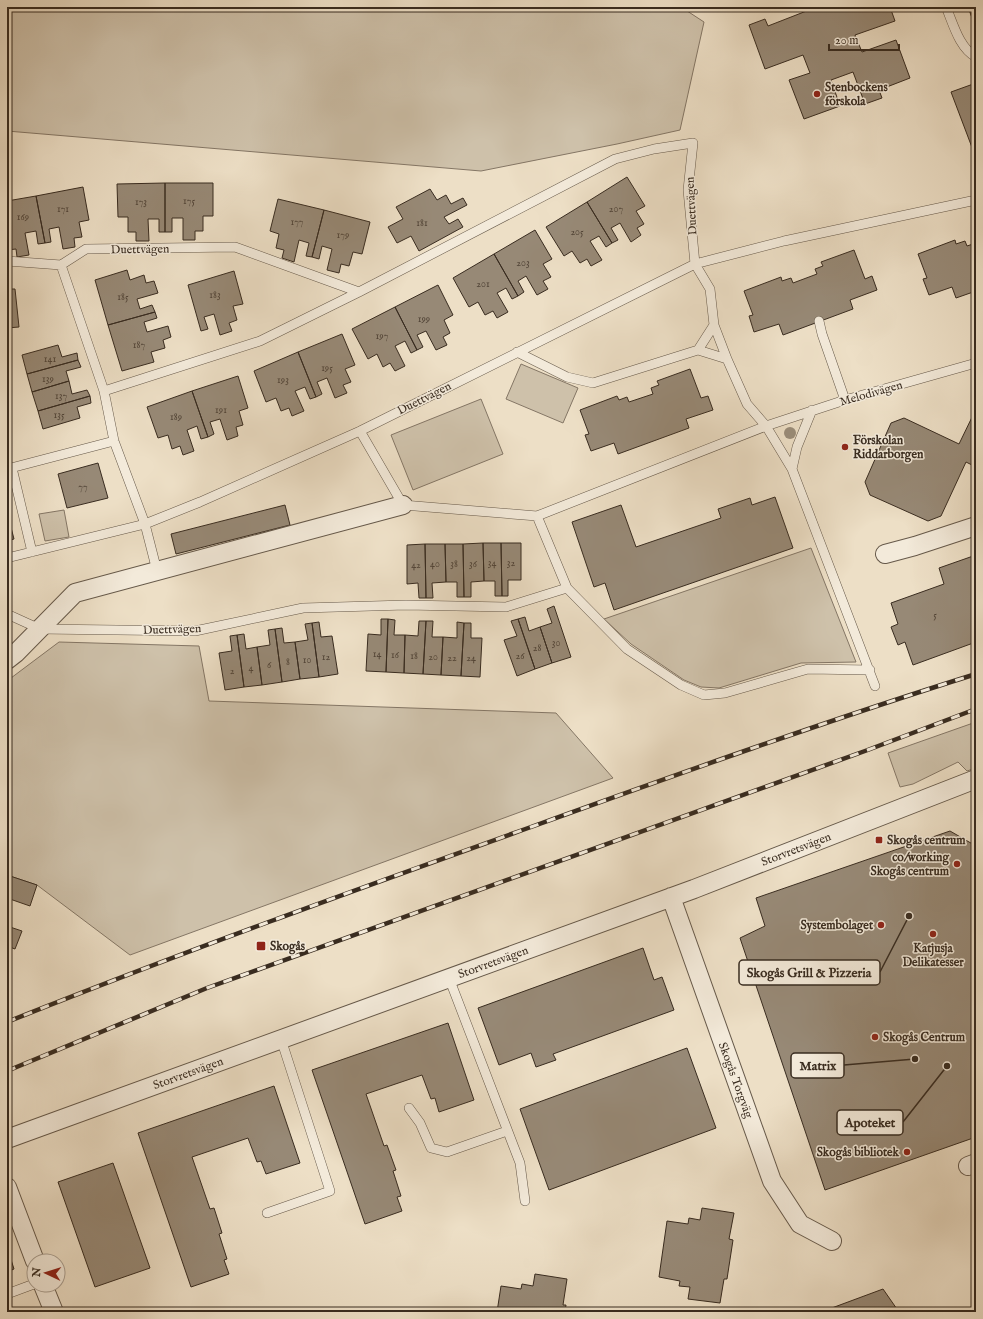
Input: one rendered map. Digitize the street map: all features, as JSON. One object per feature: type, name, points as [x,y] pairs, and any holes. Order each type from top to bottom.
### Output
[{"type":"street","points":[[7,660],[16,653],[75,594],[403,505]]},
{"type":"street","points":[[886,554],[976,526]]},
{"type":"street","name":"Storvretsvägen","points":[[7,1139],[671,897],[976,779]]},
{"type":"street","name":"Skogås Torgväg","points":[[671,897],[772,1181],[800,1224],[832,1241]]},
{"type":"street","points":[[7,1187],[32,1253]]},
{"type":"street","points":[[47,1293],[54,1312]]},
{"type":"lane","points":[[946,7],[958,37],[973,55]]},
{"type":"lane","name":"Duettvägen","points":[[7,558],[145,524],[200,502],[360,431],[695,264],[688,190],[692,143],[654,149],[615,160],[260,341],[104,391]]},
{"type":"lane","points":[[875,686],[792,470],[766,426],[748,404],[727,359],[714,325],[710,289],[695,264],[784,241],[976,200]]},
{"type":"lane","name":"Duettvägen","points":[[61,265],[86,249],[235,247],[358,292]]},
{"type":"lane","points":[[7,261],[61,265],[104,391],[114,441],[145,524],[157,571]]},
{"type":"lane","points":[[819,321],[822,334],[845,400]]},
{"type":"lane","points":[[698,350],[714,325]]},
{"type":"lane","points":[[517,352],[567,377],[593,383],[698,350],[727,359]]},
{"type":"lane","name":"Melodivägen","points":[[537,516],[766,426],[845,400],[976,363]]},
{"type":"lane","points":[[792,470],[797,447],[812,410]]},
{"type":"lane","points":[[360,431],[403,505],[537,516],[567,588],[627,649],[681,685],[704,695],[725,693],[808,669],[870,670]]},
{"type":"lane","points":[[32,552],[9,469],[114,441]]},
{"type":"lane","name":"Duettvägen","points":[[7,614],[40,629],[195,631],[303,608],[406,605],[506,607],[567,588]]},
{"type":"lane","points":[[449,978],[520,1163],[525,1201]]},
{"type":"lane","points":[[267,1213],[330,1192],[281,1039]]},
{"type":"lane","points":[[409,1108],[420,1123],[431,1148],[447,1152],[507,1131]]},
{"type":"lane","points":[[7,1294],[26,1287]]},
{"type":"shaded area","points":[[7,7],[681,7],[704,22],[680,130],[481,171],[7,131]]},
{"type":"shaded area","points":[[521,364],[578,388],[563,423],[506,399]]},
{"type":"shaded area","points":[[481,399],[503,454],[413,490],[391,435]]},
{"type":"shaded area","points":[[64,510],[69,537],[45,541],[39,514]]},
{"type":"shaded area","points":[[811,548],[856,662],[801,663],[719,688],[701,687],[684,680],[631,644],[604,619]]},
{"type":"shaded area","points":[[59,642],[199,646],[209,701],[556,713],[613,778],[130,955],[37,885],[7,875],[7,681]]},
{"type":"shaded area","points":[[976,722],[976,768],[967,771],[958,762],[913,784],[900,787],[888,753]]},
{"type":"building","points":[[808,7],[890,7],[895,21],[855,35],[862,52],[896,40],[910,78],[879,90],[882,98],[865,104],[853,72],[831,80],[840,106],[804,119],[789,80],[810,73],[803,55],[765,69],[749,25],[765,19],[768,26],[809,10]]},
{"type":"building","points":[[968,7],[976,7],[976,29]]},
{"type":"building","points":[[976,83],[976,158],[951,92]]},
{"type":"building","points":[[627,177],[645,206],[636,211],[644,224],[637,228],[641,235],[631,242],[620,223],[611,228],[618,240],[612,243],[587,202]]},
{"type":"building","points":[[165,183],[165,232],[159,232],[159,219],[148,219],[149,241],[136,241],[136,232],[128,232],[128,217],[118,217],[117,184]]},
{"type":"building","points":[[165,183],[213,183],[213,216],[203,216],[203,231],[195,231],[195,240],[183,240],[183,218],[172,218],[172,232],[165,232]]},
{"type":"building","points":[[83,187],[89,220],[79,222],[82,237],[74,238],[75,247],[63,249],[59,227],[49,229],[51,242],[45,243],[36,196]]},
{"type":"building","points":[[430,189],[437,200],[446,195],[451,204],[463,198],[467,205],[444,217],[449,224],[458,219],[463,227],[419,251],[411,236],[397,243],[388,227],[403,219],[396,207]]},
{"type":"building","points":[[36,196],[45,243],[38,244],[36,231],[25,233],[29,255],[17,257],[16,249],[7,250],[7,201]]},
{"type":"building","points":[[278,199],[324,210],[312,257],[306,256],[309,243],[299,240],[294,262],[282,258],[284,250],[276,248],[279,234],[270,231]]},
{"type":"building","points":[[587,202],[612,243],[606,247],[599,236],[590,241],[602,260],[591,266],[587,259],[580,263],[572,251],[564,256],[546,227]]},
{"type":"building","points":[[324,210],[370,222],[362,254],[353,252],[349,266],[341,264],[339,273],[327,270],[332,249],[322,246],[319,259],[312,257]]},
{"type":"building","points":[[535,230],[552,259],[543,264],[551,277],[543,281],[548,289],[537,295],[526,276],[518,281],[524,292],[518,296],[494,254]]},
{"type":"building","points":[[955,240],[956,244],[965,241],[967,246],[976,243],[976,291],[956,298],[952,287],[929,295],[923,279],[927,278],[918,254]]},
{"type":"building","points":[[854,250],[865,279],[872,276],[877,290],[850,300],[853,309],[783,335],[779,324],[754,332],[749,316],[753,315],[744,291],[781,277],[782,281],[791,278],[793,283],[817,274],[815,269],[823,266],[821,262]]},
{"type":"building","points":[[494,254],[518,296],[512,299],[506,288],[497,293],[508,312],[497,318],[493,311],[485,315],[478,302],[469,307],[453,278]]},
{"type":"building","points":[[127,270],[130,280],[144,275],[146,283],[154,281],[158,293],[137,299],[140,309],[152,305],[155,312],[108,325],[95,280]]},
{"type":"building","points":[[234,271],[243,304],[233,306],[237,320],[229,323],[232,331],[220,335],[214,314],[204,317],[208,329],[201,331],[188,285]]},
{"type":"building","points":[[438,285],[453,315],[444,320],[450,333],[443,337],[447,345],[436,350],[426,331],[417,335],[423,347],[417,350],[395,307]]},
{"type":"building","points":[[7,289],[15,289],[19,327],[7,328]]},
{"type":"building","points":[[395,307],[417,350],[411,353],[405,341],[395,346],[405,366],[395,371],[390,363],[383,367],[377,354],[368,359],[352,329]]},
{"type":"building","points":[[155,312],[157,318],[144,322],[147,332],[168,326],[171,337],[163,340],[165,348],[151,352],[154,362],[122,371],[108,325]]},
{"type":"building","points":[[342,334],[355,365],[345,369],[351,382],[343,385],[347,393],[335,398],[327,378],[317,382],[322,394],[316,397],[298,352]]},
{"type":"building","points":[[58,345],[62,357],[77,353],[78,360],[27,374],[22,355]]},
{"type":"building","points":[[298,352],[316,397],[310,399],[305,387],[295,391],[304,411],[292,416],[289,408],[281,411],[276,398],[266,402],[254,371]]},
{"type":"building","points":[[78,360],[81,367],[66,371],[69,381],[32,392],[27,374]]},
{"type":"building","points":[[690,369],[701,398],[708,396],[713,410],[686,419],[689,428],[618,454],[614,443],[591,451],[585,435],[589,434],[580,410],[617,396],[619,400],[627,397],[629,402],[653,394],[651,388],[659,385],[657,381]]},
{"type":"building","points":[[238,376],[248,408],[239,411],[243,425],[236,427],[238,436],[227,440],[220,419],[210,422],[214,434],[208,437],[192,391]]},
{"type":"building","points":[[69,381],[72,394],[87,390],[90,396],[38,411],[32,392]]},
{"type":"building","points":[[192,391],[208,437],[201,439],[197,426],[187,430],[194,451],[183,455],[180,446],[172,449],[168,435],[158,438],[147,407]]},
{"type":"building","points":[[90,396],[91,403],[77,407],[80,418],[43,429],[38,411]]},
{"type":"building","points":[[976,409],[976,467],[966,462],[941,516],[928,521],[870,495],[865,482],[891,423],[904,418],[959,444]]},
{"type":"building","points":[[98,463],[108,498],[67,508],[58,474]]},
{"type":"building","points":[[775,497],[793,548],[614,610],[605,583],[594,587],[572,522],[621,505],[636,547],[721,518],[718,509],[750,498],[752,505]]},
{"type":"building","points":[[285,505],[290,525],[176,554],[171,534]]},
{"type":"building","points":[[7,512],[14,539],[7,541]]},
{"type":"building","points":[[483,543],[501,543],[502,596],[495,596],[495,581],[484,581]]},
{"type":"building","points":[[483,543],[484,581],[471,582],[471,597],[464,597],[463,544]]},
{"type":"building","points":[[501,543],[521,543],[521,580],[508,580],[508,596],[502,596]]},
{"type":"building","points":[[425,544],[445,544],[446,582],[432,583],[433,598],[426,598]]},
{"type":"building","points":[[425,544],[426,598],[419,598],[418,583],[407,584],[407,545]]},
{"type":"building","points":[[445,544],[463,544],[464,597],[457,597],[457,582],[446,582]]},
{"type":"building","points":[[976,555],[976,642],[913,665],[905,642],[898,645],[891,627],[898,624],[891,603],[944,584],[939,568]]},
{"type":"building","points":[[554,606],[571,657],[552,663],[540,627],[552,623],[547,609]]},
{"type":"building","points":[[525,617],[529,631],[540,627],[552,663],[535,669],[518,619]]},
{"type":"building","points":[[381,619],[388,619],[386,672],[366,671],[368,634],[381,635]]},
{"type":"building","points":[[388,619],[395,620],[394,635],[405,635],[404,673],[386,672]]},
{"type":"building","points":[[518,619],[535,669],[517,676],[504,640],[517,636],[511,621]]},
{"type":"building","points":[[419,621],[426,621],[423,674],[404,673],[405,635],[418,636]]},
{"type":"building","points":[[426,621],[433,621],[432,637],[443,637],[441,675],[423,674]]},
{"type":"building","points":[[319,622],[321,637],[332,636],[338,674],[319,677],[312,623]]},
{"type":"building","points":[[457,622],[464,623],[461,676],[441,675],[443,637],[457,638]]},
{"type":"building","points":[[312,623],[319,677],[300,679],[295,642],[308,640],[305,624]]},
{"type":"building","points":[[464,623],[471,623],[471,638],[482,638],[480,677],[461,676]]},
{"type":"building","points":[[282,628],[284,643],[295,642],[300,679],[282,682],[275,629]]},
{"type":"building","points":[[275,629],[282,682],[262,685],[257,647],[270,645],[268,630]]},
{"type":"building","points":[[244,634],[246,649],[257,647],[262,685],[244,687],[237,635]]},
{"type":"building","points":[[237,635],[244,687],[225,690],[219,653],[232,651],[230,636]]},
{"type":"building","name":"Skogås Centrum","points":[[950,831],[976,846],[976,1137],[825,1190],[740,938],[765,926],[756,898]]},
{"type":"building","points":[[7,875],[37,885],[30,906],[7,898]]},
{"type":"building","points":[[7,926],[22,931],[15,949],[7,946]]},
{"type":"building","points":[[643,948],[654,980],[662,977],[674,1010],[553,1054],[556,1060],[536,1067],[531,1053],[499,1065],[478,1008]]},
{"type":"building","points":[[448,1023],[474,1100],[439,1112],[435,1098],[431,1099],[422,1075],[366,1094],[384,1146],[387,1145],[396,1170],[393,1171],[401,1196],[397,1197],[402,1211],[365,1224],[312,1070]]},
{"type":"building","points":[[687,1048],[716,1128],[549,1190],[520,1109]]},
{"type":"building","points":[[274,1086],[300,1163],[266,1174],[261,1161],[257,1162],[248,1138],[192,1157],[210,1209],[214,1208],[222,1233],[219,1234],[227,1259],[224,1260],[229,1274],[191,1287],[138,1133]]},
{"type":"building","points":[[113,1163],[150,1268],[95,1287],[58,1182]]},
{"type":"building","points":[[702,1208],[734,1213],[729,1239],[733,1240],[727,1279],[724,1279],[720,1303],[688,1299],[690,1287],[679,1286],[680,1281],[659,1277],[667,1221],[688,1224],[689,1218],[700,1220]]},
{"type":"building","points":[[7,1247],[14,1269],[7,1272]]},
{"type":"building","points":[[535,1274],[567,1279],[563,1305],[566,1305],[565,1312],[497,1312],[501,1286],[521,1289],[522,1284],[533,1286]]},
{"type":"building","points":[[883,1289],[899,1312],[821,1312]]},
{"type":"railway","points":[[7,1022],[333,898],[641,787],[864,710],[976,674]]},
{"type":"railway","points":[[7,1071],[207,988],[865,751],[976,709]]},
{"type":"place","name":"Stenbockens förskola","points":[[817,94]]},
{"type":"place","name":"Förskolan Riddarborgen","points":[[845,447]]},
{"type":"place","name":"Skogås centrum","points":[[879,840]]},
{"type":"place","name":"co/working Skogås centrum","points":[[957,864]]},
{"type":"place","name":"Skogås Grill & Pizzeria","points":[[909,916]]},
{"type":"place","name":"Systembolaget","points":[[881,925]]},
{"type":"place","name":"Katjusja Delikatesser","points":[[933,934]]},
{"type":"place","name":"Skogås","points":[[261,946]]},
{"type":"place","name":"Skogås Centrum","points":[[875,1037]]},
{"type":"place","name":"Matrix","points":[[915,1059]]},
{"type":"place","name":"Apoteket","points":[[947,1066]]},
{"type":"place","name":"Skogås bibliotek","points":[[907,1152]]}]
